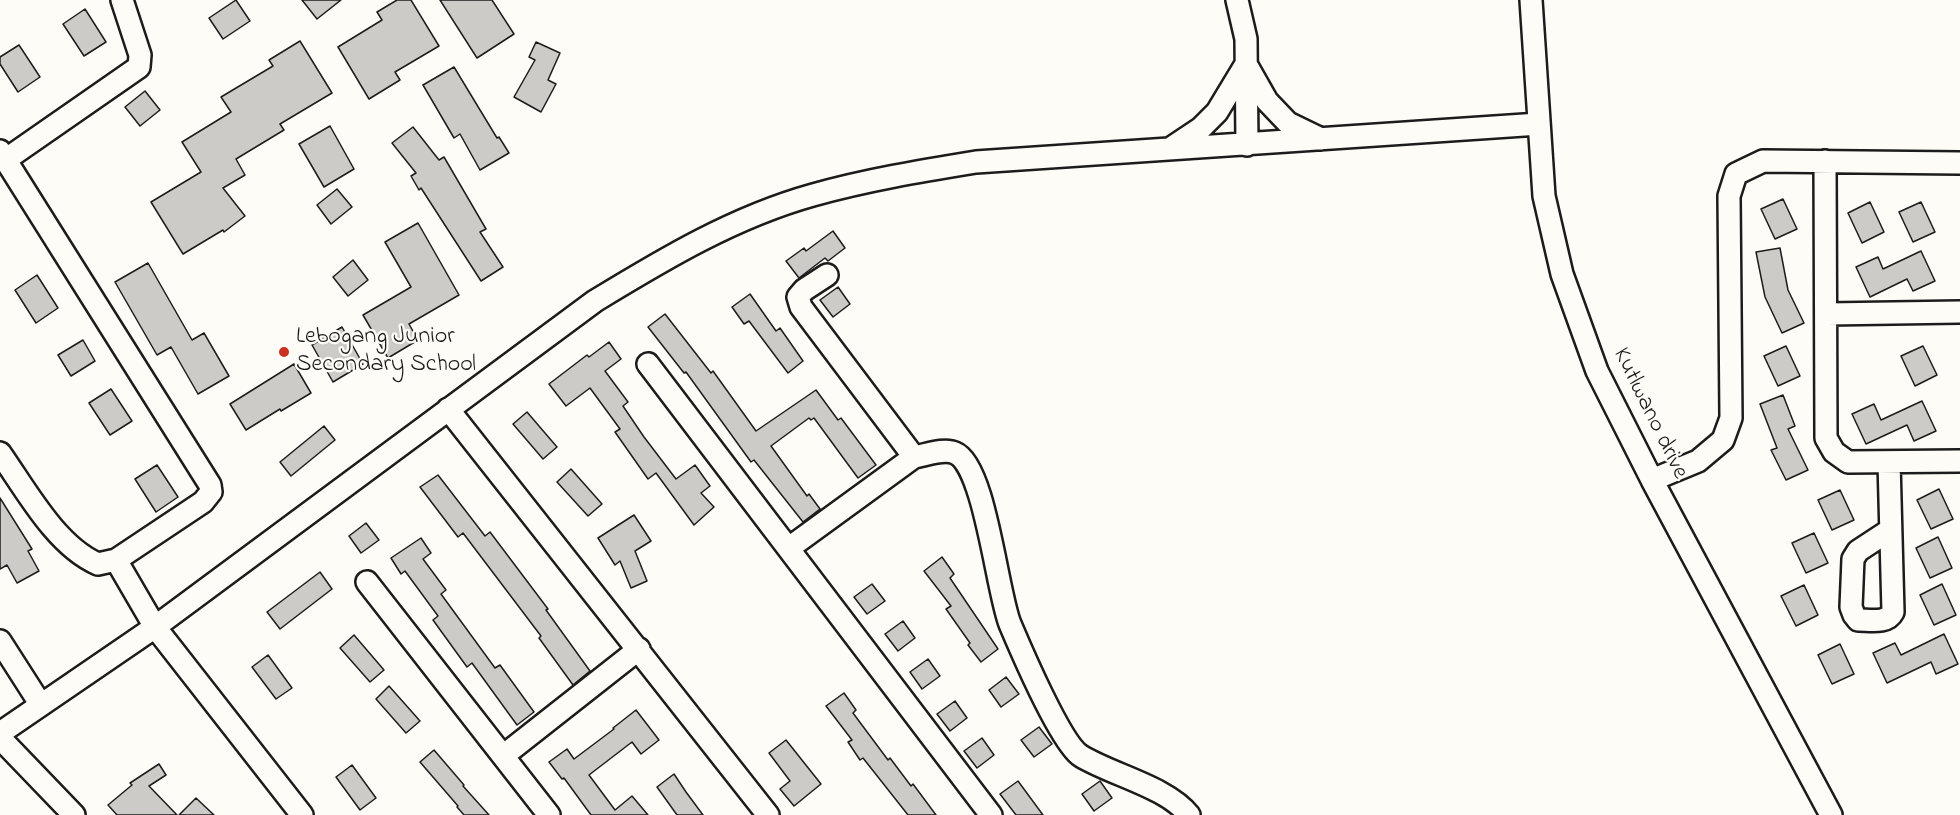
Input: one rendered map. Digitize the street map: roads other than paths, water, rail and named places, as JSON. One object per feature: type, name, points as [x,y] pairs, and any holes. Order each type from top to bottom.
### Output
[{"type":"street","points":[[0,453],[37,507],[78,552],[98,564],[116,560],[203,502],[211,492],[210,485],[2,156],[139,67],[140,55],[122,0]]},
{"type":"street","points":[[1237,0],[1246,39],[1247,145]]},
{"type":"street","name":"Kutlwano drive","points":[[1531,0],[1544,196],[1562,274],[1597,371],[1652,480],[1831,815]]},
{"type":"street","points":[[1246,64],[1267,101],[1288,123],[1321,139]]},
{"type":"street","points":[[1168,150],[1201,128],[1217,112],[1246,64]]},
{"type":"street","points":[[74,815],[0,736],[40,705],[155,627],[595,302],[669,256],[735,223],[812,195],[899,175],[975,162],[1539,124]]},
{"type":"street","points":[[1825,160],[1826,438],[1834,452],[1848,462],[1960,461]]},
{"type":"street","points":[[1652,480],[1698,460],[1723,440],[1731,418],[1729,196],[1736,174],[1762,161],[1960,163]]},
{"type":"street","points":[[827,275],[804,290],[798,297],[801,307],[914,457]]},
{"type":"street","points":[[1827,314],[1960,312]]},
{"type":"street","points":[[648,364],[991,815]]},
{"type":"street","points":[[448,409],[768,815]]},
{"type":"street","points":[[789,548],[914,457],[944,452],[956,453],[968,464],[987,521],[1002,600],[1009,622],[1059,729],[1079,755],[1170,798],[1189,815]]},
{"type":"street","points":[[1889,462],[1890,530]]},
{"type":"street","points":[[116,560],[155,627],[302,815]]},
{"type":"street","points":[[367,582],[549,815]]},
{"type":"street","points":[[0,641],[40,705]]},
{"type":"street","points":[[503,756],[639,649]]},
{"type":"place","name":"Lebogang Junior Secondary School","points":[[284,352]]}]
